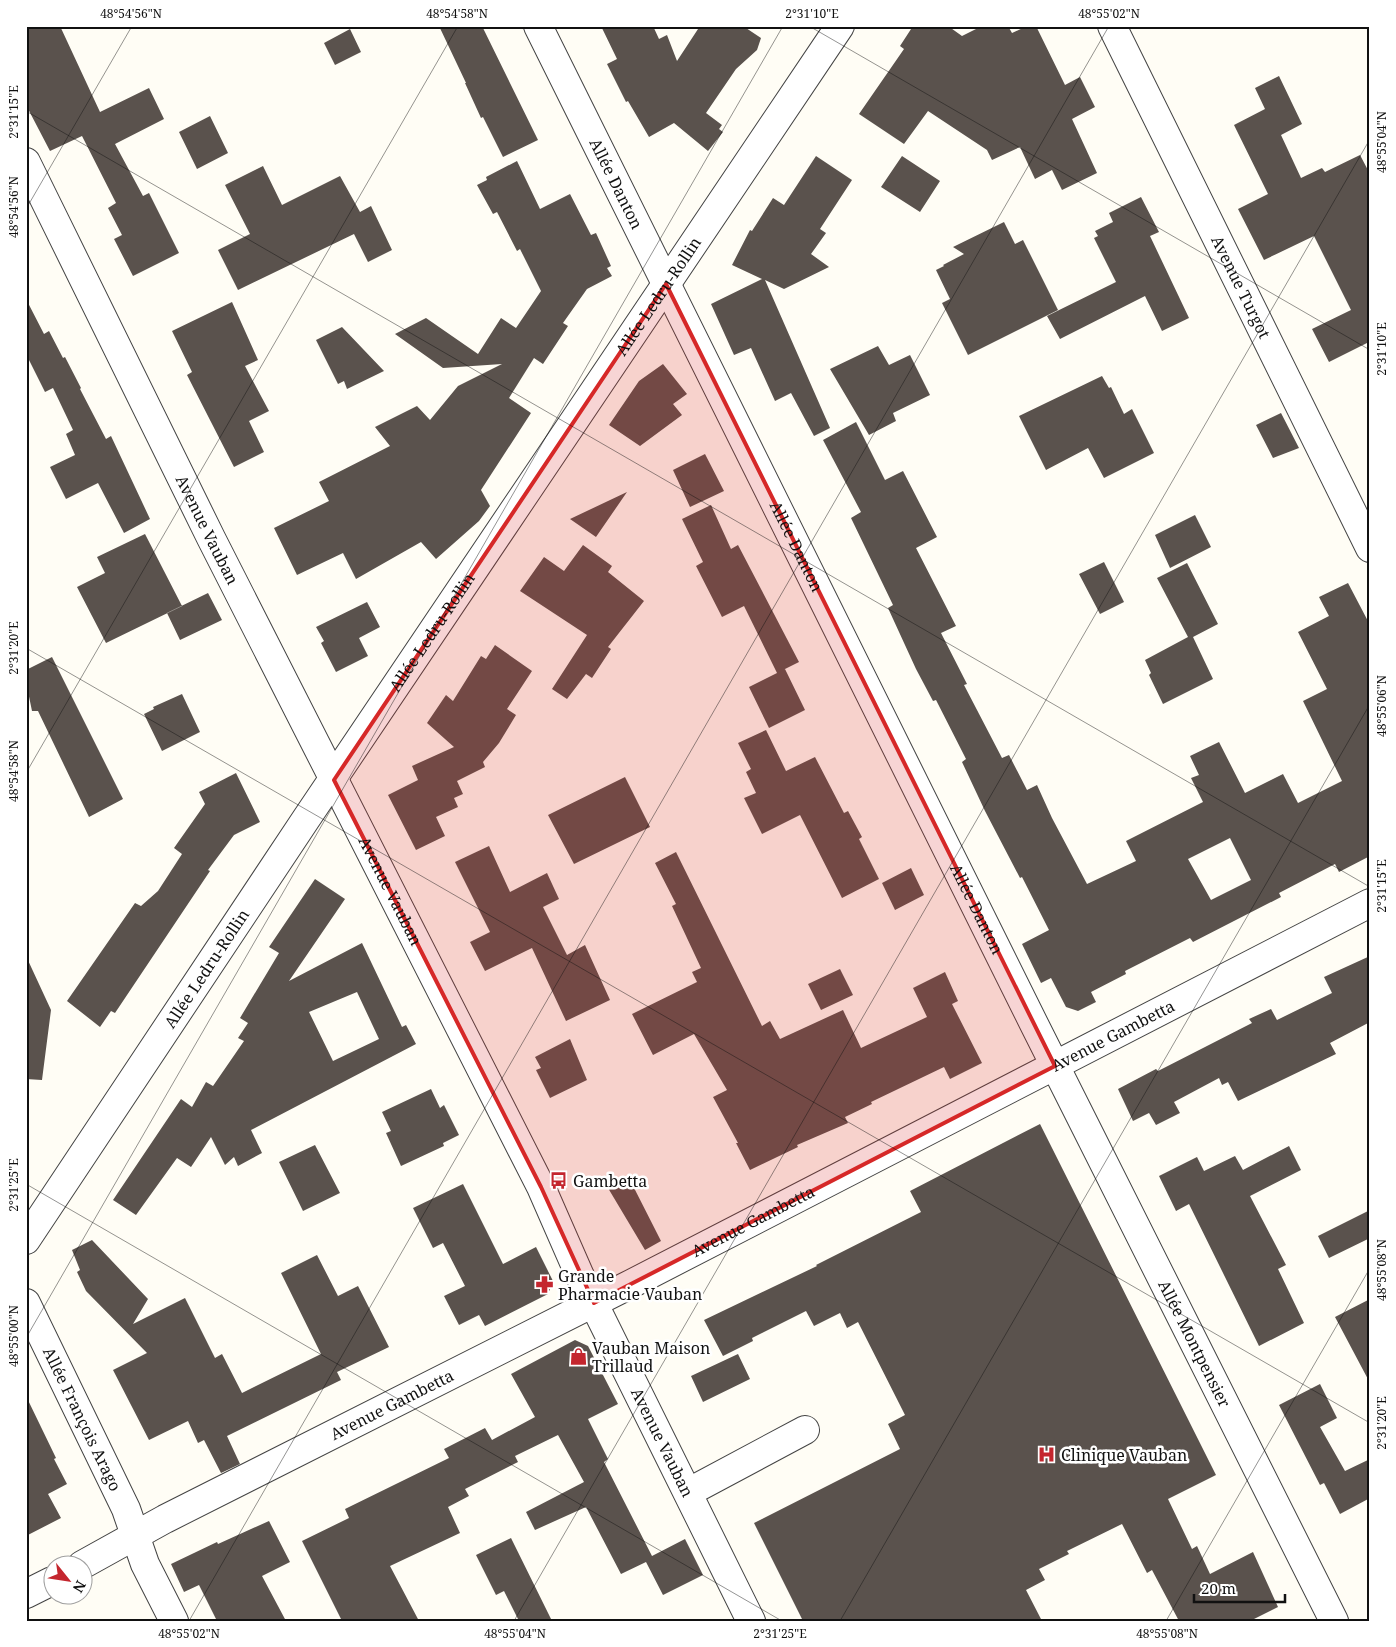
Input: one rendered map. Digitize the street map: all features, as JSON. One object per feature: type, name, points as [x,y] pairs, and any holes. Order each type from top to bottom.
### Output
[{"type":"street","name":"Allée Danton","points":[[538,26],[1055,1066]]},
{"type":"street","name":"Allée Ledru-Rollin","points":[[26,1240],[840,26]]},
{"type":"street","name":"Avenue Turgot","points":[[1112,26],[1370,548]]},
{"type":"street","name":"Avenue Vauban","points":[[26,162],[211,538],[541,1186],[594,1303],[751,1621]]},
{"type":"street","name":"Avenue Gambetta","points":[[92,1560],[165,1519],[594,1303],[1370,903]]},
{"type":"street","name":"Allée Montpensier","points":[[1055,1066],[1334,1621]]},
{"type":"street","name":"Allée François Arago","points":[[26,1303],[126,1509],[146,1564],[174,1621]]},
{"type":"street","points":[[688,1492],[806,1430]]},
{"type":"street","points":[[26,1594],[42,1585]]},
{"type":"highlighted area","points":[[666,284],[1055,1066],[594,1303],[541,1187],[334,780]]},
{"type":"building","points":[[26,26],[60,26],[100,112],[149,88],[164,119],[115,144],[143,196],[149,193],[179,253],[133,276],[114,239],[122,235],[108,208],[116,203],[82,136],[50,151],[26,105]]},
{"type":"building","points":[[439,26],[482,26],[538,140],[503,157],[483,117],[481,118]]},
{"type":"building","points":[[601,26],[653,26],[659,39],[667,35],[677,61],[700,26],[743,26],[761,38],[757,50],[736,69],[706,113],[722,125],[719,129],[723,132],[708,151],[674,123],[649,137],[628,101],[626,102],[607,64],[617,59]]},
{"type":"building","points":[[913,26],[948,26],[962,36],[982,26],[1008,26],[1012,33],[1027,26],[1036,26],[1065,85],[1080,77],[1095,107],[1072,119],[1097,173],[1062,190],[1052,170],[1035,179],[1020,147],[992,160],[987,150],[928,111],[904,144],[859,114],[904,49],[900,46]]},
{"type":"building","points":[[350,29],[361,52],[335,65],[324,43]]},
{"type":"building","points":[[1279,76],[1302,124],[1281,135],[1301,178],[1322,168],[1325,172],[1360,155],[1370,174],[1370,348],[1367,343],[1329,362],[1312,329],[1351,310],[1314,236],[1264,260],[1238,209],[1268,194],[1234,125],[1265,109],[1255,88]]},
{"type":"building","points":[[210,116],[228,153],[197,169],[179,132]]},
{"type":"building","points":[[816,156],[852,180],[820,229],[826,233],[811,254],[829,267],[784,289],[765,280],[830,428],[814,436],[791,393],[775,401],[751,348],[734,355],[711,304],[762,279],[732,265],[750,230],[752,231],[773,198],[784,205]]},
{"type":"building","points":[[902,156],[940,181],[920,212],[881,187]]},
{"type":"building","points":[[517,161],[540,209],[570,194],[591,235],[596,233],[611,266],[607,268],[612,276],[587,289],[563,323],[568,326],[543,364],[534,358],[509,398],[531,413],[481,490],[490,506],[479,521],[436,559],[421,542],[356,579],[343,553],[297,575],[274,528],[329,501],[319,482],[390,446],[375,427],[417,406],[430,420],[458,386],[502,364],[443,368],[395,334],[426,318],[478,354],[501,318],[516,328],[541,291],[520,249],[517,251],[497,212],[493,214],[477,185],[487,180],[486,177]]},
{"type":"building","points":[[263,166],[282,205],[340,176],[360,212],[371,206],[392,250],[368,262],[354,234],[238,290],[218,250],[250,234],[225,185]]},
{"type":"building","points":[[1141,197],[1159,232],[1150,236],[1189,318],[1162,331],[1145,296],[1060,339],[1047,316],[1116,282],[1094,238],[1098,236],[1095,231],[1113,222],[1109,213]]},
{"type":"building","points":[[1004,222],[1015,244],[1023,240],[1058,310],[968,355],[942,303],[950,299],[936,270],[964,254],[953,247]]},
{"type":"building","points":[[26,299],[44,334],[49,331],[63,358],[65,357],[106,439],[111,436],[150,519],[124,533],[98,483],[66,499],[50,467],[75,455],[66,434],[73,430],[53,388],[45,392],[26,354]]},
{"type":"building","points":[[232,302],[258,360],[245,366],[269,411],[249,421],[264,452],[234,467],[187,375],[192,372],[172,331]]},
{"type":"building","points":[[342,327],[384,371],[347,389],[344,381],[338,384],[316,340]]},
{"type":"building","points":[[878,346],[889,365],[910,355],[930,395],[893,413],[896,421],[869,435],[830,369]]},
{"type":"building","points":[[663,364],[687,394],[673,404],[682,415],[640,446],[609,425],[639,381]]},
{"type":"building","points":[[1102,376],[1109,388],[1111,387],[1124,414],[1132,409],[1154,453],[1104,478],[1088,448],[1046,470],[1019,416]]},
{"type":"building","points":[[1281,413],[1299,448],[1273,458],[1256,425]]},
{"type":"building","points":[[856,422],[885,480],[903,471],[937,537],[916,548],[956,626],[941,633],[967,684],[964,685],[1002,758],[1009,755],[1027,790],[1037,785],[1087,884],[1136,861],[1126,841],[1203,802],[1191,778],[1199,775],[1190,756],[1219,742],[1245,793],[1283,774],[1298,803],[1342,781],[1303,701],[1327,689],[1298,632],[1329,616],[1319,597],[1348,583],[1370,625],[1370,856],[1339,872],[1335,864],[1279,893],[1281,897],[1193,942],[1190,938],[1125,971],[1126,974],[1091,992],[1096,1002],[1078,1011],[1066,1007],[1051,978],[1041,983],[1022,944],[1049,930],[985,811],[962,762],[966,759],[936,700],[933,701],[916,669],[888,608],[893,605],[851,518],[861,512],[823,440]],"holes":[[[1230,838],[1251,880],[1211,900],[1188,859]]]},
{"type":"building","points":[[705,454],[724,491],[690,507],[673,470]]},
{"type":"building","points":[[627,492],[596,537],[570,519]]},
{"type":"building","points":[[711,505],[731,549],[738,545],[799,662],[777,673],[744,606],[722,617],[696,566],[703,562],[682,519]]},
{"type":"building","points":[[1195,515],[1211,547],[1170,568],[1155,535]]},
{"type":"building","points":[[145,534],[182,606],[106,643],[77,587],[105,573],[97,557]]},
{"type":"building","points":[[583,545],[612,566],[608,572],[644,601],[608,647],[611,649],[592,678],[586,674],[567,699],[552,689],[587,635],[520,591],[544,557],[564,571]]},
{"type":"building","points":[[1104,562],[1124,602],[1100,614],[1079,574]]},
{"type":"building","points":[[1187,563],[1218,624],[1193,637],[1213,679],[1163,704],[1149,675],[1151,673],[1145,660],[1188,637],[1157,578]]},
{"type":"building","points":[[208,593],[222,620],[180,640],[167,613]]},
{"type":"building","points":[[367,602],[380,627],[359,638],[368,656],[336,672],[321,643],[324,641],[316,627]]},
{"type":"building","points":[[495,645],[532,671],[507,709],[516,715],[499,743],[483,762],[485,767],[457,781],[463,794],[454,798],[458,807],[436,817],[445,836],[416,850],[388,795],[418,780],[412,766],[454,747],[427,723],[446,695],[453,701],[481,656],[486,659]]},
{"type":"building","points":[[52,657],[123,799],[89,817],[38,711],[32,711],[26,682],[26,670]]},
{"type":"building","points":[[785,669],[805,710],[769,728],[749,687]]},
{"type":"building","points":[[182,694],[200,732],[162,751],[144,714],[154,709],[153,707]]},
{"type":"building","points":[[766,730],[786,771],[815,757],[844,813],[848,811],[862,837],[859,839],[879,879],[842,898],[800,815],[762,834],[744,798],[756,793],[746,772],[751,769],[738,743]]},
{"type":"building","points":[[236,773],[260,822],[234,835],[208,870],[210,871],[115,1013],[111,1011],[100,1027],[67,1001],[135,903],[141,906],[158,891],[182,854],[174,848],[205,804],[199,792]]},
{"type":"building","points":[[625,777],[650,827],[574,864],[548,815]]},
{"type":"building","points":[[489,846],[510,892],[547,873],[559,899],[543,907],[567,955],[585,945],[610,1000],[566,1021],[532,948],[485,971],[470,942],[490,932],[455,862]]},
{"type":"building","points":[[676,852],[762,1026],[770,1021],[780,1039],[843,1010],[861,1048],[927,1017],[913,988],[945,972],[958,1001],[952,1004],[982,1063],[950,1079],[944,1067],[871,1102],[872,1104],[845,1117],[848,1123],[797,1145],[798,1147],[750,1170],[736,1143],[738,1143],[713,1097],[727,1090],[694,1034],[653,1055],[632,1014],[697,982],[692,972],[701,968],[672,906],[676,904],[655,863]]},
{"type":"building","points":[[911,868],[924,895],[895,910],[882,883]]},
{"type":"building","points":[[315,879],[345,899],[289,981],[362,943],[402,1027],[406,1025],[416,1044],[251,1130],[262,1153],[238,1166],[234,1157],[225,1165],[211,1137],[191,1167],[177,1158],[136,1215],[113,1200],[181,1099],[192,1107],[206,1082],[213,1086],[244,1041],[238,1038],[248,1023],[240,1018],[279,953],[269,947]],"holes":[[[357,992],[379,1039],[333,1061],[309,1012]]]},
{"type":"building","points":[[26,956],[51,1010],[42,1080],[26,1079]]},
{"type":"building","points":[[1370,956],[1370,1022],[1330,1043],[1336,1054],[1238,1101],[1228,1082],[1222,1085],[1219,1078],[1174,1102],[1180,1113],[1156,1125],[1149,1113],[1133,1121],[1118,1089],[1156,1069],[1158,1071],[1252,1023],[1249,1019],[1271,1009],[1277,1020],[1332,993],[1324,977]]},
{"type":"building","points":[[840,969],[853,995],[821,1010],[808,984]]},
{"type":"building","points":[[570,1039],[587,1080],[550,1098],[536,1070],[541,1068],[535,1057]]},
{"type":"building","points":[[431,1089],[440,1108],[444,1105],[459,1135],[443,1143],[444,1146],[401,1166],[386,1133],[391,1131],[382,1112]]},
{"type":"building","points":[[1040,1124],[1216,1475],[1168,1499],[1192,1549],[1197,1546],[1210,1574],[1253,1552],[1278,1607],[1250,1621],[1179,1621],[1152,1570],[1147,1573],[1122,1524],[1067,1551],[1069,1554],[1039,1569],[1045,1580],[1026,1590],[1042,1621],[803,1621],[754,1523],[900,1449],[888,1424],[905,1415],[858,1322],[847,1328],[840,1313],[814,1326],[806,1311],[752,1338],[753,1341],[723,1356],[704,1320],[817,1266],[921,1212],[910,1191]]},
{"type":"building","points":[[315,1145],[340,1193],[303,1211],[279,1162]]},
{"type":"building","points":[[1289,1146],[1301,1170],[1250,1196],[1286,1265],[1278,1269],[1304,1323],[1259,1346],[1189,1204],[1176,1211],[1159,1176],[1197,1157],[1204,1171],[1235,1156],[1243,1170]]},
{"type":"building","points":[[629,1178],[661,1241],[645,1250],[608,1188]]},
{"type":"building","points":[[463,1184],[503,1264],[536,1247],[553,1281],[548,1294],[485,1326],[479,1315],[459,1325],[444,1296],[465,1286],[443,1243],[433,1248],[413,1208]]},
{"type":"building","points":[[1370,1210],[1370,1238],[1329,1258],[1318,1236]]},
{"type":"building","points":[[92,1240],[148,1299],[133,1324],[185,1298],[215,1358],[222,1354],[242,1393],[321,1354],[281,1273],[317,1255],[338,1296],[358,1286],[389,1347],[337,1372],[341,1380],[227,1436],[240,1464],[221,1473],[204,1440],[198,1443],[188,1421],[149,1440],[113,1370],[147,1353],[86,1291],[77,1272],[80,1270],[72,1250]]},
{"type":"building","points":[[1370,1299],[1370,1383],[1335,1317]]},
{"type":"building","points":[[575,1340],[588,1346],[618,1404],[588,1419],[608,1459],[604,1462],[652,1556],[685,1539],[703,1575],[663,1595],[646,1562],[621,1574],[586,1507],[535,1530],[526,1512],[584,1482],[558,1435],[515,1456],[518,1462],[465,1489],[469,1496],[448,1507],[460,1533],[390,1566],[419,1621],[342,1621],[302,1541],[349,1518],[345,1509],[449,1458],[444,1449],[485,1428],[492,1440],[535,1417],[511,1374]]},
{"type":"building","points":[[738,1354],[750,1379],[703,1402],[691,1376]]},
{"type":"building","points":[[1320,1384],[1337,1418],[1320,1427],[1345,1471],[1370,1459],[1370,1498],[1340,1514],[1324,1483],[1320,1485],[1279,1405]]},
{"type":"building","points":[[26,1396],[67,1484],[48,1494],[61,1518],[26,1536]]},
{"type":"building","points":[[269,1521],[290,1562],[262,1576],[286,1621],[217,1621],[199,1585],[184,1592],[171,1564],[217,1542],[218,1544]]},
{"type":"building","points":[[511,1538],[552,1621],[519,1621],[504,1591],[496,1595],[476,1555]]},
{"type":"place","name":"Gambetta","points":[[559,1181]]},
{"type":"place","name":"Grande Pharmacie Vauban","points":[[544,1285]]},
{"type":"place","name":"Vauban Maison Trillaud","points":[[578,1357]]},
{"type":"place","name":"Clinique Vauban","points":[[1047,1455]]}]
